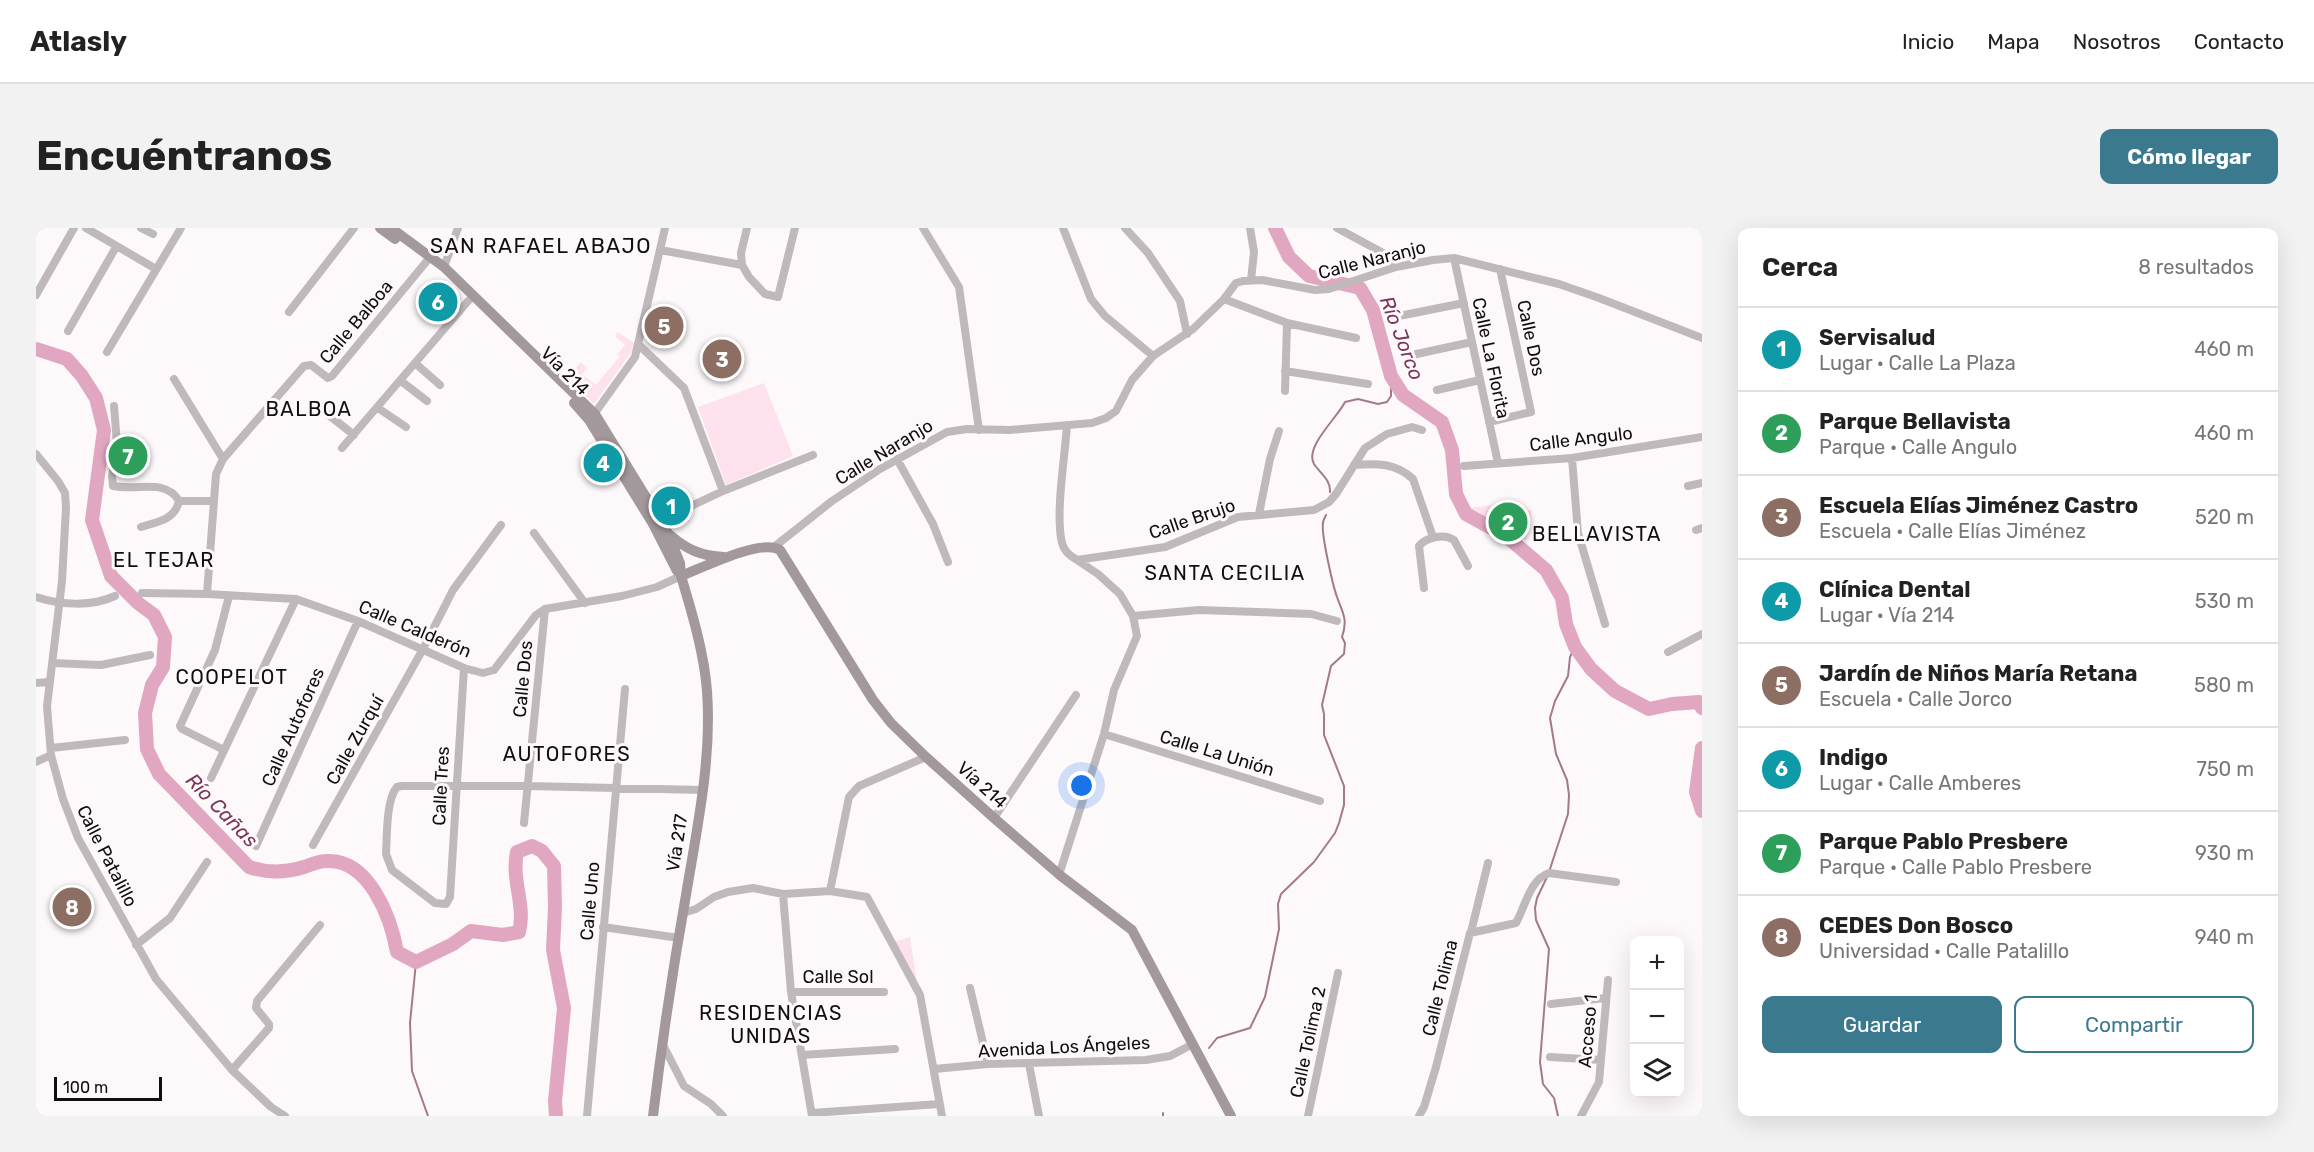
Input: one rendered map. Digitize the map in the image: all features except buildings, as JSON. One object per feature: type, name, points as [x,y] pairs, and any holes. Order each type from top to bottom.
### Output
[{"type":"main road","name":"Vía 214","points":[[380,228],[444,267],[592,417],[657,522],[673,566],[681,576]]},
{"type":"main road","name":"Vía 214","points":[[391,228],[429,259],[566,395],[592,417]]},
{"type":"main road","name":"Vía 214","points":[[657,522],[668,533],[680,563],[681,576]]},
{"type":"main road","points":[[668,533],[679,543],[699,554],[729,557]]},
{"type":"main road","name":"Vía 214","points":[[774,547],[784,554],[873,700],[891,723],[926,757],[1059,874],[1132,930],[1230,1116]]},
{"type":"main road","points":[[681,576],[729,557],[758,548],[774,547]]},
{"type":"main road","name":"Vía 217","points":[[653,1116],[702,790],[708,729],[707,690],[697,638],[681,576]]},
{"type":"street","points":[[36,295],[74,228]]},
{"type":"street","points":[[86,228],[156,269]]},
{"type":"street","points":[[141,228],[153,234]]},
{"type":"street","points":[[107,352],[181,228]]},
{"type":"street","points":[[290,312],[354,228]]},
{"type":"street","points":[[444,267],[458,228]]},
{"type":"street","points":[[592,417],[627,370],[639,345],[665,228]]},
{"type":"street","points":[[747,228],[741,253],[742,265],[749,277],[765,294],[778,297],[795,228]]},
{"type":"street","points":[[923,228],[960,287],[979,430]]},
{"type":"street","points":[[1063,228],[1091,299],[1105,316],[1153,356]]},
{"type":"street","points":[[1125,228],[1148,253],[1180,301],[1187,334]]},
{"type":"street","points":[[1250,228],[1254,252],[1251,279]]},
{"type":"street","points":[[1337,228],[1385,254],[1396,267]]},
{"type":"street","points":[[68,331],[116,247]]},
{"type":"street","points":[[660,250],[742,265]]},
{"type":"street","name":"Calle Naranjo","points":[[774,547],[832,501],[897,459],[947,432],[967,429],[1009,430],[1092,423],[1116,411],[1132,380],[1153,356],[1187,334],[1224,299],[1236,284],[1251,279],[1316,290],[1329,289],[1396,267],[1454,258],[1558,284],[1702,338]]},
{"type":"street","name":"Calle La Florita","points":[[1454,258],[1498,463]]},
{"type":"street","name":"Calle Balboa","points":[[207,594],[216,474],[223,459],[304,366],[311,365],[328,378],[332,376],[429,259]]},
{"type":"street","name":"Calle Dos","points":[[1489,422],[1531,412],[1500,269]]},
{"type":"street","points":[[1224,299],[1287,323],[1356,338]]},
{"type":"street","points":[[342,448],[469,300]]},
{"type":"street","points":[[1398,316],[1464,303]]},
{"type":"street","points":[[1285,391],[1287,323]]},
{"type":"street","points":[[1412,355],[1472,342]]},
{"type":"street","points":[[639,345],[684,388],[723,491]]},
{"type":"street","points":[[416,363],[440,385]]},
{"type":"street","points":[[1285,371],[1368,384]]},
{"type":"street","points":[[174,379],[223,459]]},
{"type":"street","points":[[1437,390],[1480,380]]},
{"type":"street","points":[[401,381],[427,401]]},
{"type":"street","points":[[114,406],[117,444],[112,477],[113,486],[142,489],[161,486],[173,491],[179,501],[177,508],[169,518],[141,527]]},
{"type":"street","points":[[378,408],[406,427]]},
{"type":"street","points":[[325,412],[354,435]]},
{"type":"street","points":[[1059,874],[1104,734],[1114,690],[1136,639],[1133,616],[1116,590],[1067,554],[1062,543],[1060,513],[1067,425]]},
{"type":"street","name":"Calle Brujo","points":[[1077,560],[1165,547],[1215,525],[1238,518],[1259,514],[1308,511],[1323,505],[1336,494],[1365,448],[1387,434],[1412,427],[1422,430]]},
{"type":"street","points":[[1259,514],[1270,459],[1279,430]]},
{"type":"street","name":"Calle Angulo","points":[[1464,466],[1572,458],[1702,437]]},
{"type":"street","name":"Calle Patalillo","points":[[36,454],[56,478],[65,494],[59,603],[47,705],[51,751],[63,799],[78,838],[156,979],[232,1070],[271,1107],[285,1116]]},
{"type":"street","points":[[657,522],[723,491],[813,454]]},
{"type":"street","points":[[1572,458],[1578,533],[1605,624]]},
{"type":"street","points":[[897,459],[933,524],[948,562]]},
{"type":"street","points":[[1354,465],[1383,464],[1406,472],[1413,479],[1433,537]]},
{"type":"street","points":[[1688,486],[1702,483]]},
{"type":"street","points":[[179,501],[213,501]]},
{"type":"street","name":"Calle Zurquí","points":[[313,845],[423,649],[453,590],[501,525]]},
{"type":"street","points":[[534,533],[585,603]]},
{"type":"street","points":[[1424,588],[1419,546],[1433,537],[1452,538],[1468,566]]},
{"type":"street","points":[[545,609],[646,590],[681,576]]},
{"type":"street","name":"Calle Calderón","points":[[142,593],[296,599],[358,621],[464,668],[483,673],[494,670],[536,615],[545,609]]},
{"type":"street","points":[[36,597],[59,603],[101,602],[115,596]]},
{"type":"street","points":[[224,750],[180,726],[215,650],[229,596]]},
{"type":"street","points":[[211,778],[296,599]]},
{"type":"street","name":"Calle Dos","points":[[524,823],[545,609]]},
{"type":"street","points":[[1133,616],[1199,610],[1311,614],[1337,621]]},
{"type":"street","name":"Calle Autofores","points":[[256,846],[358,621]]},
{"type":"street","points":[[1668,652],[1702,634]]},
{"type":"street","points":[[53,663],[101,665],[150,655]]},
{"type":"street","name":"Calle Tres","points":[[456,787],[401,786],[394,790],[387,861],[392,870],[435,903],[446,904],[450,897],[464,668]]},
{"type":"street","points":[[36,683],[49,682]]},
{"type":"street","name":"Calle Uno","points":[[587,1116],[625,690]]},
{"type":"street","points":[[994,818],[1076,695]]},
{"type":"street","name":"Calle La Unión","points":[[1104,734],[1320,801]]},
{"type":"street","points":[[36,762],[51,751],[125,740]]},
{"type":"street","points":[[830,891],[849,797],[853,791],[859,786],[926,757]]},
{"type":"street","points":[[456,787],[616,787],[702,790]]},
{"type":"street","points":[[136,945],[170,918],[207,862]]},
{"type":"street","points":[[1471,932],[1488,863]]},
{"type":"street","name":"Calle Tolima","points":[[1419,1116],[1436,1067],[1471,932],[1516,923],[1536,880],[1543,874],[1616,882]]},
{"type":"street","points":[[683,912],[696,909],[714,897],[753,888],[783,894],[830,891],[867,897],[920,995],[942,1116]]},
{"type":"street","points":[[783,894],[791,992],[812,1114],[939,1104]]},
{"type":"street","points":[[232,1070],[269,1028],[269,1024],[255,1008],[257,1001],[320,925]]},
{"type":"street","points":[[603,927],[679,938]]},
{"type":"street","name":"Calle Tolima 2","points":[[1308,1116],[1338,974]]},
{"type":"street","name":"Acceso 1","points":[[1581,1116],[1599,1082],[1608,980]]},
{"type":"street","points":[[970,988],[988,1064]]},
{"type":"street","name":"Calle Sol","points":[[791,992],[884,992]]},
{"type":"street","points":[[1551,1004],[1605,998]]},
{"type":"street","name":"Avenida Los Ángeles","points":[[934,1070],[988,1064],[1146,1060],[1170,1056],[1193,1044]]},
{"type":"street","points":[[663,1045],[684,1086],[711,1104],[723,1116]]},
{"type":"street","points":[[802,1055],[895,1049]]},
{"type":"street","points":[[1550,1057],[1601,1060]]},
{"type":"street","points":[[1029,1064],[1039,1116]]},
{"type":"shaded area","points":[[618,332],[634,343],[632,351],[594,404],[567,378],[581,362],[587,368],[582,374],[596,385],[620,356],[617,355],[625,345],[615,336]]},
{"type":"shaded area","points":[[764,383],[793,456],[726,485],[698,407]]},
{"type":"shaded area","points":[[133,445],[141,462],[135,463],[135,466],[116,466],[120,446]]},
{"type":"shaded area","points":[[1511,503],[1511,513],[1532,510],[1526,540],[1502,531],[1470,513],[1469,508]]},
{"type":"shaded area","points":[[910,937],[918,989],[894,942]]},
{"type":"waterway","name":"Río Jorco","points":[[1275,228],[1289,257],[1309,276],[1360,288],[1373,310],[1391,376],[1403,395],[1442,422],[1452,450],[1456,494],[1466,514],[1506,536],[1546,570],[1562,598],[1566,624],[1575,647],[1591,669],[1615,691],[1649,709],[1699,702],[1702,708]]},
{"type":"waterway","name":"Río Cañas","points":[[36,349],[67,359],[82,376],[96,398],[104,430],[92,520],[111,576],[138,603],[154,615],[165,637],[163,667],[152,685],[145,713],[147,749],[159,774],[249,867],[283,871],[326,861],[341,863],[354,869],[366,880],[383,907],[397,952],[416,962],[453,944],[471,931],[503,935],[519,932],[521,912],[516,873],[517,852],[532,846],[542,851],[554,866],[553,950],[564,1008],[555,1101],[556,1116]]},
{"type":"waterway","points":[[1330,492],[1327,480],[1314,464],[1312,457],[1318,441],[1345,402],[1358,399],[1378,404],[1387,402],[1391,396],[1391,376]]},
{"type":"waterway","points":[[1209,1048],[1217,1038],[1250,1028],[1265,997],[1279,929],[1278,904],[1281,894],[1314,862],[1335,833],[1344,805],[1344,786],[1324,735],[1322,705],[1331,666],[1344,654],[1345,643],[1342,637],[1345,626],[1344,617],[1333,582],[1324,538],[1323,523],[1326,515]]},
{"type":"waterway","points":[[1549,872],[1568,814],[1569,795],[1567,780],[1556,754],[1550,718],[1555,701],[1568,676],[1570,657],[1575,647]]},
{"type":"waterway","name":"Río Jorco","points":[[1702,748],[1696,792],[1702,811]]},
{"type":"waterway","points":[[1547,877],[1535,908],[1536,920],[1549,949],[1540,1062],[1543,1084],[1554,1098],[1558,1116]]},
{"type":"waterway","points":[[416,962],[410,1023],[412,1071],[428,1116]]},
{"type":"place","name":"Indigo","points":[[438,302]]},
{"type":"place","name":"Jardín de Niños María Retana","points":[[664,326]]},
{"type":"place","name":"Escuela Elías Jiménez Castro","points":[[722,359]]},
{"type":"place","name":"Parque Pablo Presbere","points":[[128,456]]},
{"type":"place","name":"Clínica Dental","points":[[603,463]]},
{"type":"place","name":"Servisalud","points":[[671,506]]},
{"type":"place","name":"Parque Bellavista","points":[[1508,522]]},
{"type":"place","name":"CEDES Don Bosco","points":[[72,907]]},
{"type":"district","name":"SAN RAFAEL ABAJO","points":[[541,246]]},
{"type":"district","name":"BALBOA","points":[[309,409]]},
{"type":"district","name":"BELLAVISTA","points":[[1597,534]]},
{"type":"district","name":"EL TEJAR","points":[[164,560]]},
{"type":"district","name":"SANTA CECILIA","points":[[1225,573]]},
{"type":"district","name":"COOPELOT","points":[[232,677]]},
{"type":"district","name":"AUTOFORES","points":[[567,754]]},
{"type":"district","name":"RESIDENCIAS UNIDAS","points":[[771,1024]]}]
